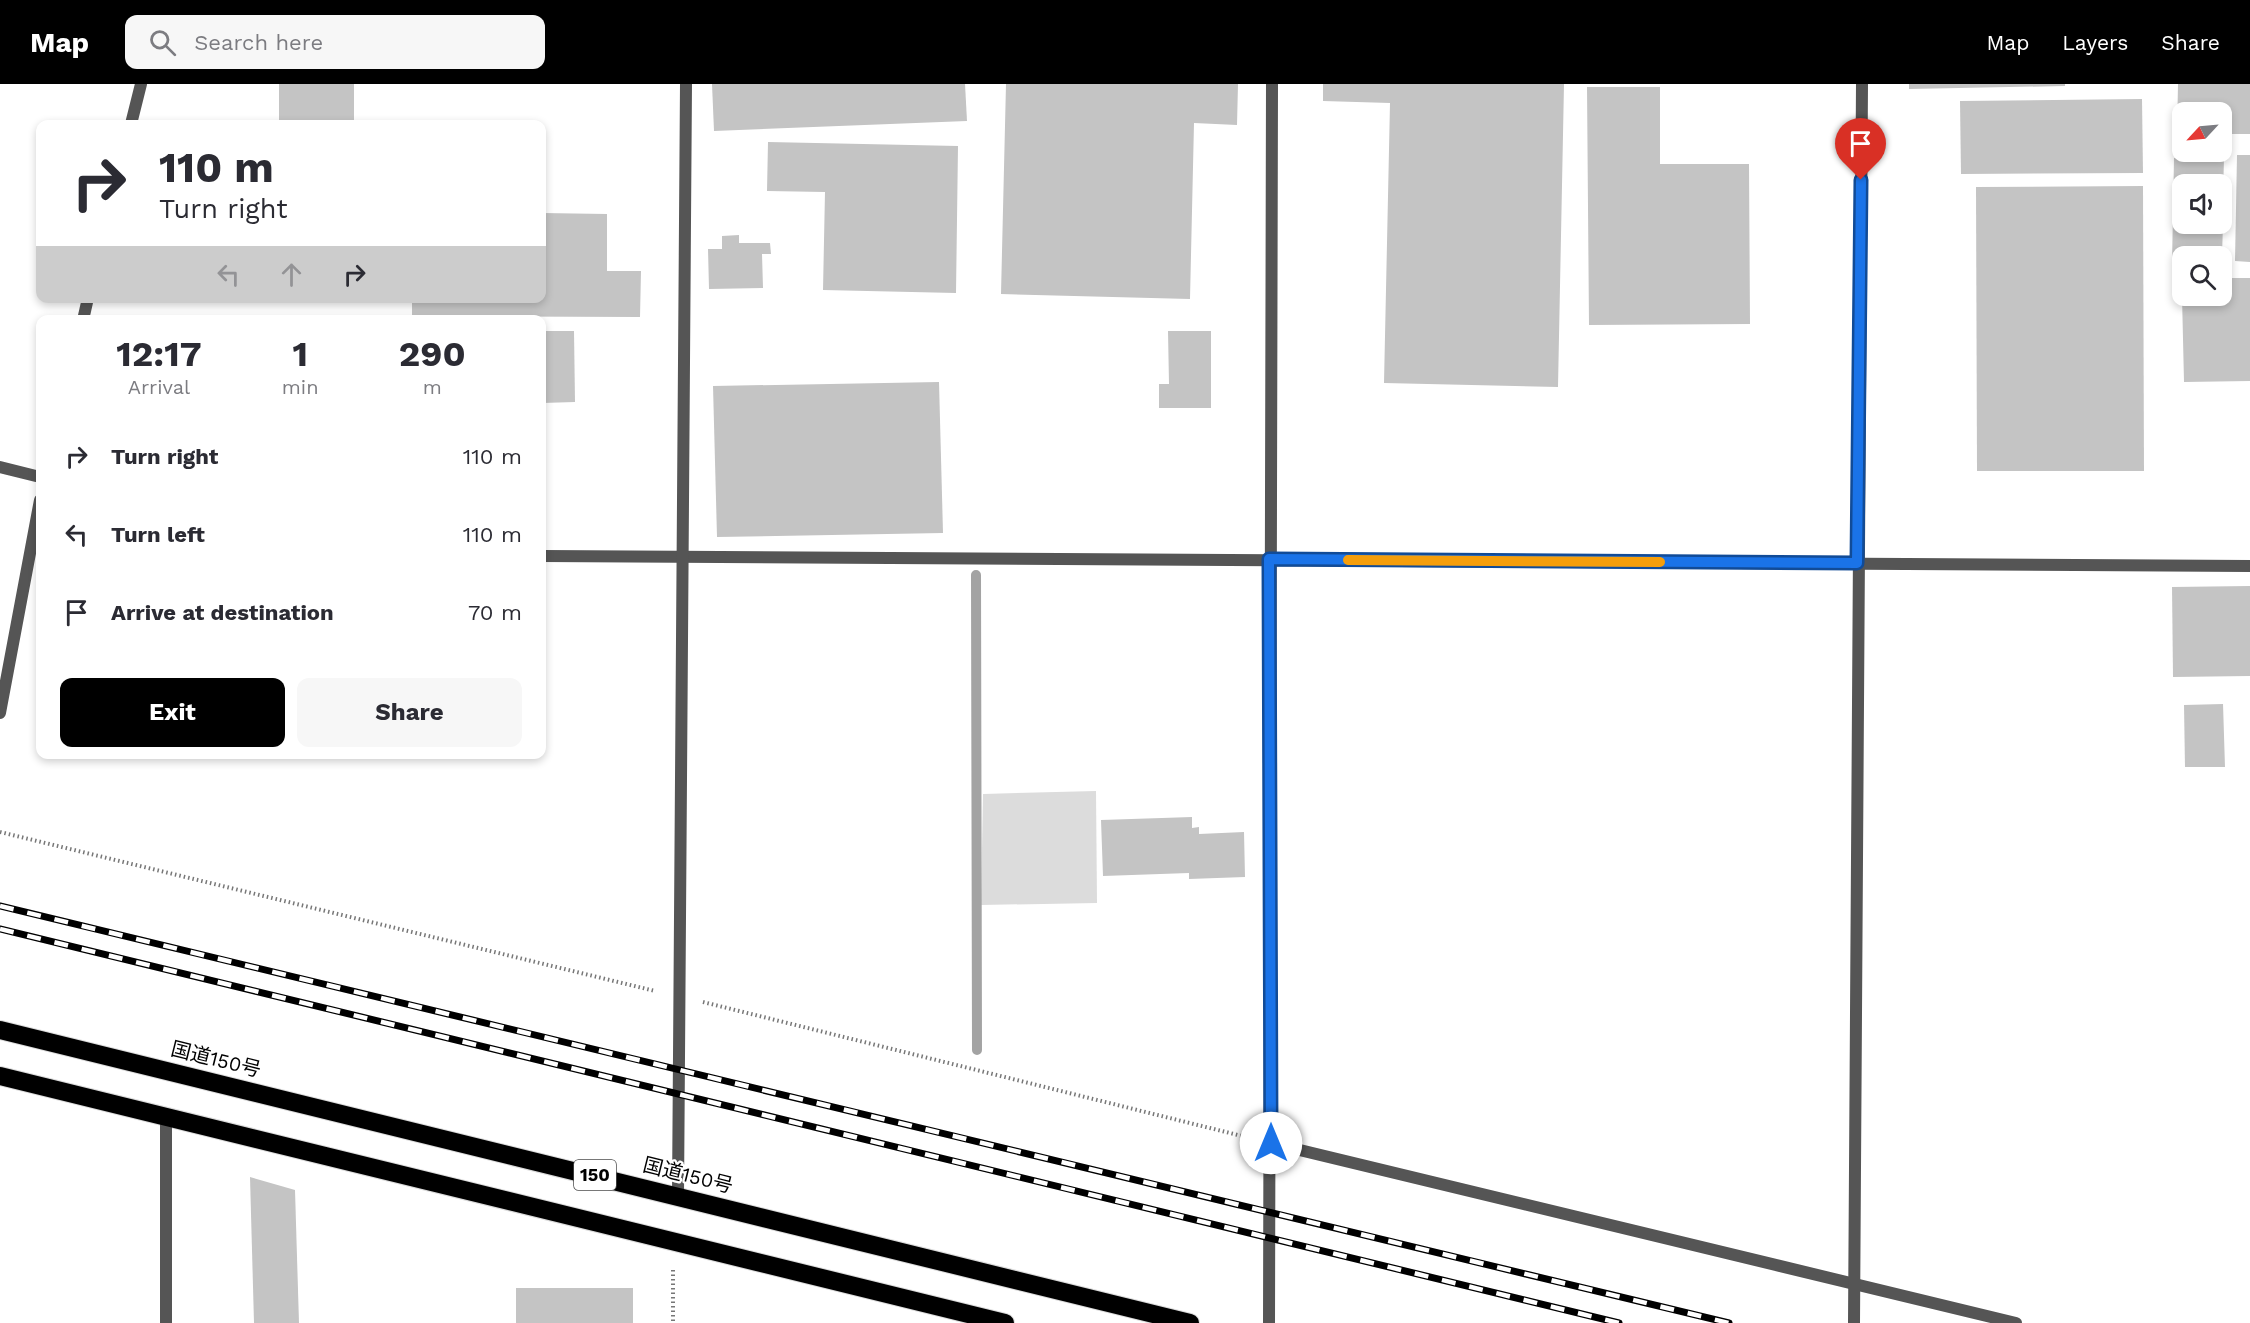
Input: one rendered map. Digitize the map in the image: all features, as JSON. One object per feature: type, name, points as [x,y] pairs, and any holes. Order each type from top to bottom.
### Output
[{"type":"highway","name":"国道150号","points":[[0,1030],[678,1195],[1190,1323]]},
{"type":"highway","name":"150","points":[[0,1076],[1005,1323]]},
{"type":"street","points":[[132,120],[141,84]]},
{"type":"street","points":[[678,1195],[686,84]]},
{"type":"street","points":[[1269,1323],[1271,1143],[1269,559],[1272,84]]},
{"type":"street","points":[[1854,1323],[1857,563],[1862,84]]},
{"type":"street","points":[[0,467],[36,476]]},
{"type":"street","points":[[0,713],[36,521]]},
{"type":"street","points":[[546,556],[2250,566]]},
{"type":"street","points":[[166,1118],[166,1323]]},
{"type":"street","points":[[1271,1143],[2016,1323]]},
{"type":"path","points":[[0,832],[678,996],[1271,1143]]},
{"type":"path","points":[[673,1242],[674,1323]]},
{"type":"shaded area","points":[[1096,791],[1097,903],[981,905],[983,794]]},
{"type":"building","points":[[279,84],[354,84],[354,120],[279,120]]},
{"type":"building","points":[[712,84],[965,84],[967,121],[714,131]]},
{"type":"building","points":[[1006,84],[1238,84],[1237,125],[1194,123],[1190,299],[1001,294]]},
{"type":"building","points":[[1323,84],[1564,84],[1558,387],[1384,383],[1390,103],[1323,101]]},
{"type":"building","points":[[1909,84],[2065,84],[2065,86],[1909,89]]},
{"type":"building","points":[[2178,84],[2250,84],[2250,134],[2232,134],[2232,102],[2178,102]]},
{"type":"building","points":[[1587,87],[1660,87],[1660,164],[1749,164],[1750,324],[1589,325]]},
{"type":"building","points":[[2142,99],[2143,173],[1961,174],[1960,101]]},
{"type":"building","points":[[768,142],[958,146],[956,293],[823,290],[825,192],[767,191]]},
{"type":"building","points":[[2237,155],[2250,155],[2250,262],[2235,261]]},
{"type":"building","points":[[2174,162],[2224,162],[2224,174],[2174,174]]},
{"type":"building","points":[[2143,186],[2144,471],[1977,471],[1976,187]]},
{"type":"building","points":[[546,213],[607,214],[607,271],[641,271],[640,317],[412,315],[412,303],[546,303]]},
{"type":"building","points":[[2173,234],[2223,234],[2222,246],[2172,246]]},
{"type":"building","points":[[739,235],[739,243],[770,243],[771,254],[762,254],[763,288],[709,289],[708,249],[722,249],[722,236]]},
{"type":"building","points":[[2232,278],[2250,278],[2250,381],[2184,382],[2182,306],[2232,306]]},
{"type":"building","points":[[546,331],[574,331],[575,402],[546,403]]},
{"type":"building","points":[[1168,331],[1211,331],[1211,408],[1159,408],[1159,384],[1169,384]]},
{"type":"building","points":[[939,382],[943,533],[717,537],[713,386]]},
{"type":"building","points":[[2250,586],[2250,676],[2173,677],[2172,587]]},
{"type":"building","points":[[2223,704],[2225,767],[2185,767],[2184,705]]},
{"type":"building","points":[[1192,817],[1192,828],[1199,827],[1199,834],[1244,832],[1245,877],[1189,879],[1189,873],[1103,876],[1101,820]]},
{"type":"building","points":[[250,1177],[295,1190],[299,1323],[254,1323]]},
{"type":"building","points":[[516,1288],[633,1288],[633,1323],[516,1323]]},
{"type":"waterway","points":[[976,575],[977,1050]]},
{"type":"railway","points":[[0,906],[1729,1323]]},
{"type":"railway","points":[[0,929],[1619,1323]]},
{"type":"slow traffic","points":[[1348,560],[1660,562]]},
{"type":"route","points":[[1271,1143],[1269,559],[1857,563],[1861,180]]}]
